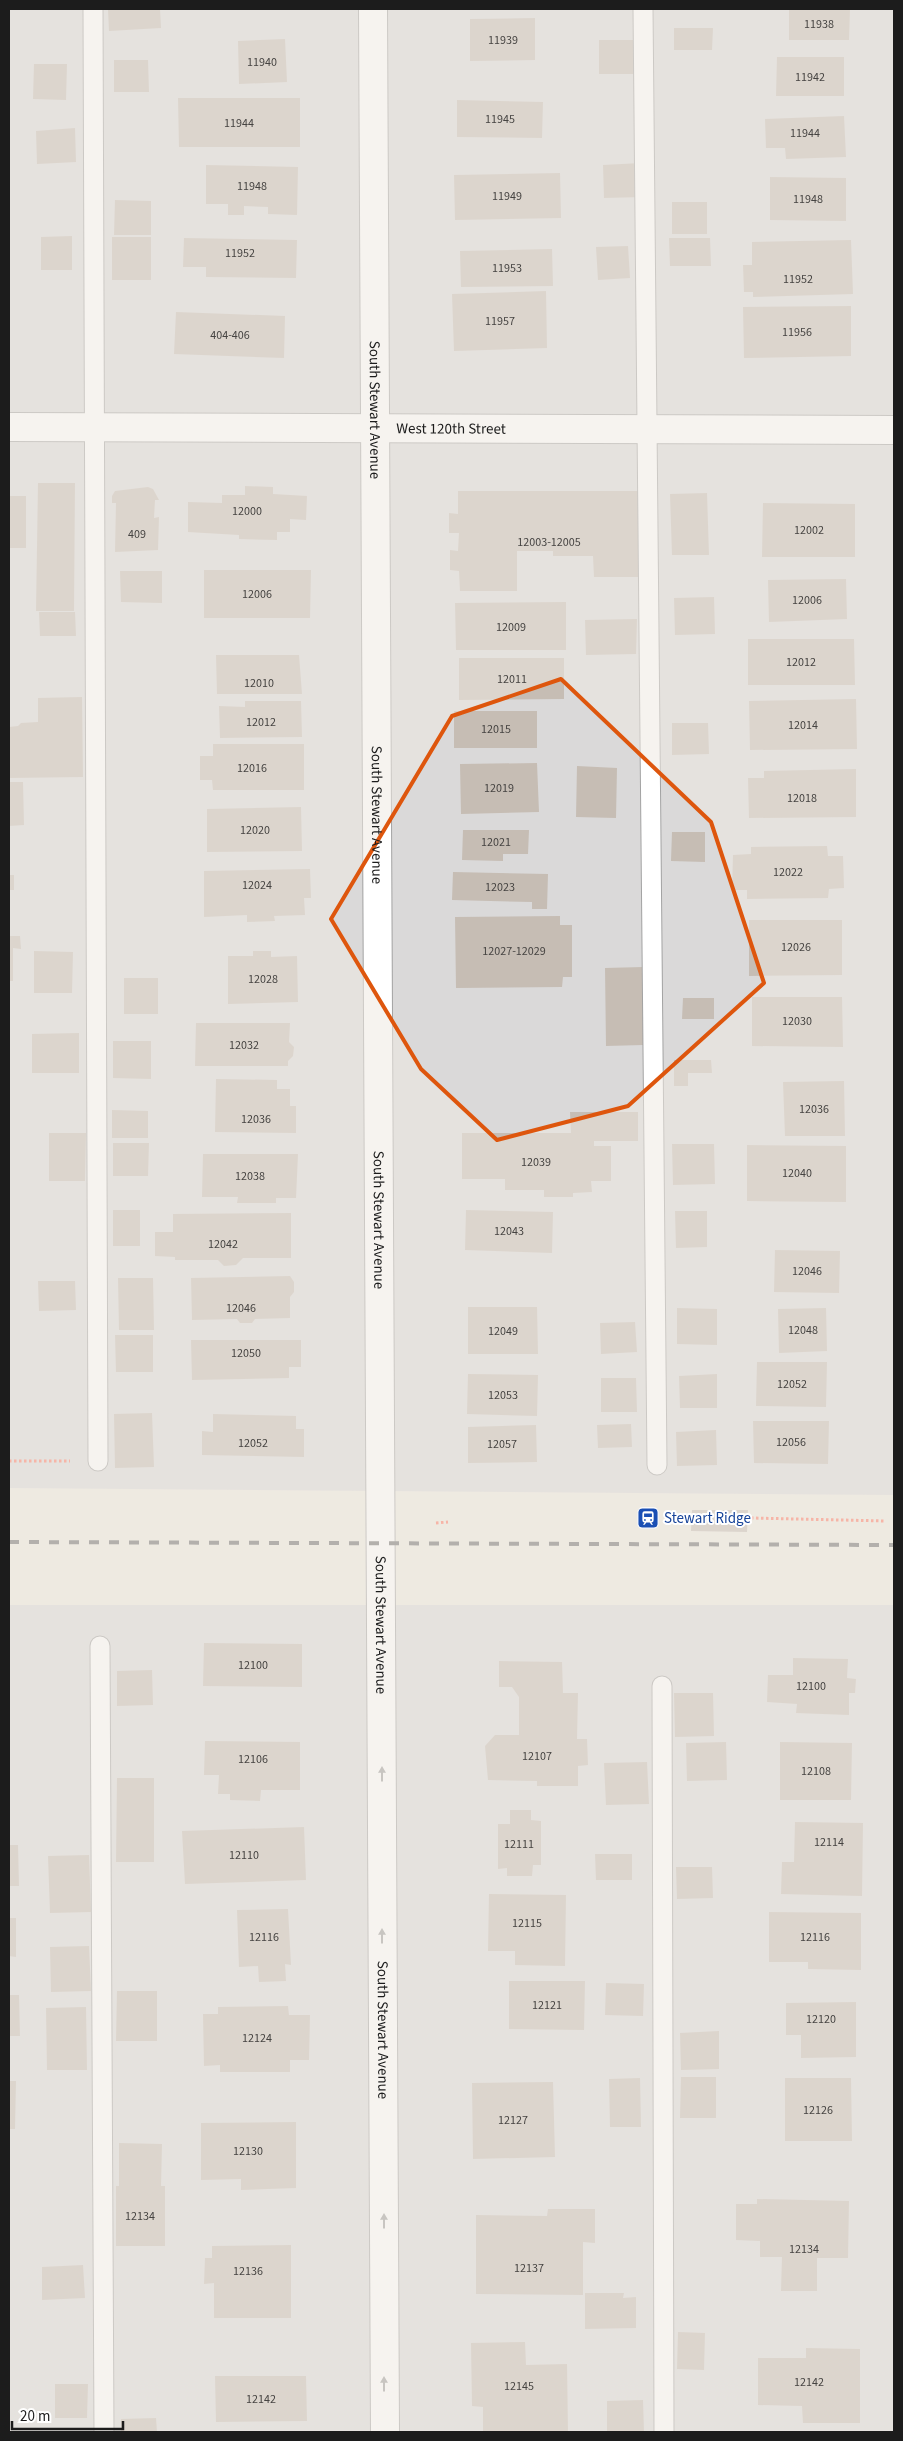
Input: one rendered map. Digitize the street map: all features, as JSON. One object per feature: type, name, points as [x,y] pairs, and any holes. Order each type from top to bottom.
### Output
[{"type":"street","name":"South Stewart Avenue","points":[[373,9],[385,2432]]},
{"type":"street","name":"West 120th Street","points":[[9,427],[894,430]]},
{"type":"lane","points":[[93,9],[98,1461]]},
{"type":"lane","points":[[643,9],[656,1465]]},
{"type":"lane","points":[[100,1646],[104,2432]]},
{"type":"lane","points":[[662,1686],[664,2432]]},
{"type":"path","points":[[9,1461],[98,1461]]},
{"type":"path","points":[[751,1518],[886,1521]]},
{"type":"path","points":[[436,1523],[448,1522]]},
{"type":"highlighted area","points":[[561,679],[711,822],[764,983],[628,1106],[497,1140],[421,1069],[331,919],[452,716]]},
{"type":"shaded area","points":[[9,9],[894,9],[894,1495],[9,1488]]},
{"type":"shaded area","points":[[9,1605],[894,1605],[894,2432],[9,2432]]},
{"type":"building","points":[[108,9],[160,9],[161,28],[109,31]]},
{"type":"building","points":[[789,9],[850,9],[849,40],[789,40]]},
{"type":"building","points":[[535,18],[535,60],[470,61],[470,19]]},
{"type":"building","points":[[674,28],[713,28],[712,50],[674,50]]},
{"type":"building","points":[[285,39],[287,82],[239,84],[238,41]]},
{"type":"building","points":[[599,40],[638,40],[637,74],[599,74]]},
{"type":"building","points":[[777,57],[844,57],[844,96],[776,96]]},
{"type":"building","points":[[114,60],[148,60],[149,92],[114,92]]},
{"type":"building","points":[[34,64],[67,64],[66,100],[33,99]]},
{"type":"building","points":[[178,98],[300,98],[300,147],[179,147]]},
{"type":"building","points":[[457,100],[543,102],[542,138],[457,137]]},
{"type":"building","points":[[844,116],[846,157],[786,159],[785,148],[766,148],[765,119]]},
{"type":"building","points":[[75,128],[76,162],[37,164],[36,131]]},
{"type":"building","points":[[641,163],[642,197],[604,198],[603,165]]},
{"type":"building","points":[[206,165],[298,167],[297,215],[268,214],[268,207],[244,206],[244,215],[228,215],[228,204],[206,204]]},
{"type":"building","points":[[560,173],[561,218],[455,220],[454,175]]},
{"type":"building","points":[[770,177],[846,178],[846,221],[770,220]]},
{"type":"building","points":[[115,200],[151,201],[151,235],[114,235]]},
{"type":"building","points":[[672,202],[707,202],[707,234],[672,234]]},
{"type":"building","points":[[72,236],[72,270],[41,270],[41,237]]},
{"type":"building","points":[[112,237],[151,237],[151,280],[112,280]]},
{"type":"building","points":[[184,238],[297,240],[296,278],[206,277],[206,267],[183,267]]},
{"type":"building","points":[[669,238],[710,238],[711,266],[670,266]]},
{"type":"building","points":[[851,240],[853,294],[753,297],[753,292],[744,292],[743,265],[752,265],[752,242]]},
{"type":"building","points":[[628,246],[630,278],[598,280],[596,247]]},
{"type":"building","points":[[552,249],[553,286],[461,287],[460,251]]},
{"type":"building","points":[[546,291],[547,348],[454,351],[452,294]]},
{"type":"building","points":[[851,306],[851,356],[744,358],[743,307]]},
{"type":"building","points":[[176,312],[285,316],[284,358],[174,354]]},
{"type":"building","points":[[38,483],[75,483],[74,611],[36,611]]},
{"type":"building","points":[[245,486],[273,487],[273,494],[307,496],[306,520],[290,519],[290,532],[277,532],[277,540],[239,539],[239,535],[188,532],[188,502],[222,503],[222,495],[245,495]]},
{"type":"building","points":[[148,487],[153,489],[159,500],[155,500],[154,518],[159,517],[158,550],[115,552],[116,503],[112,503],[112,496],[115,491]]},
{"type":"building","points":[[458,491],[639,491],[639,577],[594,577],[593,556],[553,556],[553,551],[517,551],[517,591],[460,591],[459,571],[450,570],[450,550],[458,551],[459,533],[449,533],[449,513],[458,514]]},
{"type":"building","points":[[707,493],[709,555],[672,555],[670,494]]},
{"type":"building","points":[[9,496],[26,496],[26,548],[9,548]]},
{"type":"building","points":[[763,503],[855,504],[855,557],[762,557]]},
{"type":"building","points":[[204,570],[311,570],[310,618],[204,618]]},
{"type":"building","points":[[120,571],[162,571],[162,603],[121,602]]},
{"type":"building","points":[[846,579],[847,619],[769,622],[768,580]]},
{"type":"building","points":[[714,597],[715,634],[675,635],[674,598]]},
{"type":"building","points":[[566,602],[566,650],[456,650],[455,603]]},
{"type":"building","points":[[39,612],[75,612],[76,636],[40,636]]},
{"type":"building","points":[[637,619],[636,654],[586,655],[585,620]]},
{"type":"building","points":[[748,639],[854,639],[855,685],[748,685]]},
{"type":"building","points":[[216,655],[299,655],[302,694],[217,694]]},
{"type":"building","points":[[459,658],[564,658],[564,699],[459,700]]},
{"type":"building","points":[[82,697],[83,777],[9,778],[9,727],[18,726],[21,723],[38,722],[38,698]]},
{"type":"building","points":[[856,699],[857,749],[750,750],[749,701]]},
{"type":"building","points":[[245,701],[301,701],[302,737],[220,738],[219,706],[245,707]]},
{"type":"building","points":[[454,711],[537,711],[537,748],[454,748]]},
{"type":"building","points":[[672,723],[708,723],[709,754],[672,755]]},
{"type":"building","points":[[213,744],[304,744],[304,790],[213,790],[212,780],[200,780],[200,756],[213,756]]},
{"type":"building","points":[[537,763],[539,812],[461,814],[460,764]]},
{"type":"building","points":[[577,766],[617,768],[616,818],[576,817]]},
{"type":"building","points":[[856,769],[856,817],[749,818],[748,778],[764,778],[764,771]]},
{"type":"building","points":[[9,782],[23,782],[24,825],[9,826]]},
{"type":"building","points":[[301,807],[302,851],[207,852],[207,809]]},
{"type":"building","points":[[463,830],[529,830],[528,854],[503,854],[503,861],[462,860]]},
{"type":"building","points":[[672,832],[705,832],[705,862],[671,861]]},
{"type":"building","points":[[827,846],[828,856],[843,856],[844,888],[829,889],[828,898],[747,899],[747,890],[732,890],[733,855],[751,854],[751,847]]},
{"type":"building","points":[[310,869],[311,898],[304,898],[305,915],[274,916],[275,921],[247,922],[247,915],[204,917],[204,871]]},
{"type":"building","points":[[453,872],[548,874],[547,909],[532,909],[532,902],[452,900]]},
{"type":"building","points":[[9,875],[14,875],[14,890],[9,890]]},
{"type":"building","points":[[560,916],[560,925],[572,925],[572,977],[563,977],[562,987],[456,988],[455,917]]},
{"type":"building","points":[[749,920],[842,920],[842,975],[749,976]]},
{"type":"building","points":[[9,936],[20,936],[21,949],[13,948],[13,981],[9,981]]},
{"type":"building","points":[[34,951],[73,952],[72,993],[34,993]]},
{"type":"building","points":[[253,951],[271,951],[271,957],[297,956],[298,1002],[228,1004],[228,956],[253,956]]},
{"type":"building","points":[[643,967],[643,1045],[606,1046],[605,968]]},
{"type":"building","points":[[124,978],[158,978],[158,1014],[124,1014]]},
{"type":"building","points":[[752,997],[842,997],[843,1047],[752,1046]]},
{"type":"building","points":[[683,998],[714,998],[714,1019],[682,1019]]},
{"type":"building","points":[[196,1023],[290,1023],[289,1042],[294,1047],[293,1056],[288,1061],[288,1066],[195,1066]]},
{"type":"building","points":[[79,1033],[79,1073],[32,1073],[32,1034]]},
{"type":"building","points":[[113,1041],[151,1041],[151,1079],[113,1078]]},
{"type":"building","points":[[674,1060],[711,1060],[712,1073],[688,1073],[688,1086],[674,1086]]},
{"type":"building","points":[[216,1079],[277,1080],[277,1089],[290,1089],[290,1106],[296,1106],[296,1133],[215,1132]]},
{"type":"building","points":[[844,1081],[845,1136],[785,1136],[783,1082]]},
{"type":"building","points":[[112,1110],[148,1111],[148,1138],[112,1138]]},
{"type":"building","points":[[570,1112],[638,1112],[638,1141],[594,1141],[594,1146],[611,1146],[611,1181],[591,1181],[592,1192],[573,1193],[573,1197],[544,1197],[544,1190],[505,1190],[505,1179],[462,1179],[462,1133],[571,1133]]},
{"type":"building","points":[[49,1133],[86,1133],[85,1181],[49,1181]]},
{"type":"building","points":[[113,1143],[149,1143],[148,1176],[113,1176]]},
{"type":"building","points":[[672,1144],[714,1144],[715,1184],[673,1185]]},
{"type":"building","points":[[747,1145],[846,1146],[846,1202],[747,1201]]},
{"type":"building","points":[[203,1154],[298,1154],[296,1198],[276,1198],[276,1203],[237,1203],[238,1197],[202,1197]]},
{"type":"building","points":[[113,1210],[140,1210],[140,1246],[113,1246]]},
{"type":"building","points":[[466,1210],[553,1212],[552,1253],[465,1250]]},
{"type":"building","points":[[675,1211],[707,1211],[707,1247],[676,1248]]},
{"type":"building","points":[[291,1213],[291,1258],[243,1258],[236,1265],[224,1266],[218,1260],[175,1260],[175,1257],[155,1256],[155,1232],[173,1232],[173,1214]]},
{"type":"building","points":[[775,1250],[840,1251],[839,1293],[774,1292]]},
{"type":"building","points":[[290,1276],[294,1282],[294,1292],[290,1297],[290,1318],[255,1319],[252,1323],[240,1323],[237,1319],[192,1320],[191,1278]]},
{"type":"building","points":[[118,1278],[153,1278],[154,1330],[119,1330]]},
{"type":"building","points":[[38,1281],[75,1281],[76,1310],[39,1311]]},
{"type":"building","points":[[468,1307],[537,1307],[538,1354],[468,1354]]},
{"type":"building","points":[[677,1308],[717,1309],[717,1345],[677,1344]]},
{"type":"building","points":[[826,1308],[827,1351],[779,1353],[778,1309]]},
{"type":"building","points":[[635,1322],[637,1352],[601,1354],[600,1323]]},
{"type":"building","points":[[115,1335],[153,1335],[153,1372],[116,1372]]},
{"type":"building","points":[[191,1340],[301,1340],[301,1367],[289,1367],[289,1378],[192,1380]]},
{"type":"building","points":[[757,1362],[827,1362],[826,1407],[756,1406]]},
{"type":"building","points":[[468,1374],[538,1375],[537,1416],[467,1414]]},
{"type":"building","points":[[717,1374],[717,1408],[680,1408],[679,1376]]},
{"type":"building","points":[[601,1378],[636,1378],[637,1412],[601,1412]]},
{"type":"building","points":[[152,1413],[154,1467],[115,1468],[114,1414]]},
{"type":"building","points":[[213,1414],[296,1416],[296,1429],[304,1429],[304,1457],[202,1455],[202,1431],[213,1432]]},
{"type":"building","points":[[753,1421],[829,1421],[828,1464],[754,1463]]},
{"type":"building","points":[[631,1424],[632,1447],[598,1448],[597,1425]]},
{"type":"building","points":[[536,1425],[537,1462],[468,1463],[468,1427]]},
{"type":"building","points":[[716,1430],[717,1465],[677,1466],[676,1432]]},
{"type":"building","points":[[692,1510],[748,1510],[747,1532],[691,1531]]},
{"type":"building","points":[[204,1643],[302,1644],[302,1687],[203,1686]]},
{"type":"building","points":[[793,1658],[848,1659],[847,1678],[856,1679],[855,1693],[849,1693],[849,1715],[796,1713],[797,1704],[767,1702],[768,1675],[793,1675]]},
{"type":"building","points":[[499,1661],[562,1662],[563,1693],[578,1693],[577,1739],[587,1739],[588,1765],[578,1766],[578,1786],[537,1786],[537,1781],[488,1780],[485,1746],[495,1735],[519,1735],[519,1697],[512,1687],[499,1687]]},
{"type":"building","points":[[152,1670],[153,1705],[117,1706],[117,1671]]},
{"type":"building","points":[[674,1693],[713,1693],[714,1736],[675,1737]]},
{"type":"building","points":[[205,1741],[300,1742],[300,1790],[261,1790],[260,1801],[230,1800],[230,1794],[218,1794],[219,1775],[204,1775]]},
{"type":"building","points":[[726,1742],[727,1780],[687,1781],[686,1743]]},
{"type":"building","points":[[780,1742],[852,1743],[851,1800],[780,1800]]},
{"type":"building","points":[[647,1762],[649,1804],[606,1805],[604,1763]]},
{"type":"building","points":[[117,1778],[154,1778],[154,1862],[116,1862]]},
{"type":"building","points":[[510,1810],[531,1810],[531,1820],[541,1821],[541,1865],[533,1865],[532,1876],[507,1876],[507,1868],[498,1869],[498,1824],[510,1824]]},
{"type":"building","points":[[795,1822],[863,1823],[862,1896],[781,1894],[782,1862],[794,1862]]},
{"type":"building","points":[[304,1827],[306,1880],[185,1884],[182,1831]]},
{"type":"building","points":[[9,1845],[18,1845],[19,1886],[9,1886]]},
{"type":"building","points":[[595,1854],[632,1854],[632,1880],[596,1880]]},
{"type":"building","points":[[89,1855],[91,1912],[50,1913],[48,1856]]},
{"type":"building","points":[[676,1867],[712,1867],[713,1898],[677,1899]]},
{"type":"building","points":[[489,1894],[566,1895],[565,1966],[515,1965],[515,1951],[488,1951]]},
{"type":"building","points":[[288,1909],[291,1965],[285,1964],[286,1981],[259,1982],[258,1966],[239,1967],[237,1910]]},
{"type":"building","points":[[769,1912],[861,1913],[861,1970],[808,1969],[808,1962],[769,1962]]},
{"type":"building","points":[[9,1918],[16,1918],[16,1957],[9,1956]]},
{"type":"building","points":[[89,1946],[91,1991],[51,1992],[50,1947]]},
{"type":"building","points":[[509,1981],[585,1981],[584,2030],[509,2029]]},
{"type":"building","points":[[606,1983],[644,1984],[643,2016],[605,2015]]},
{"type":"building","points":[[117,1991],[157,1991],[157,2041],[116,2041]]},
{"type":"building","points":[[9,1995],[19,1995],[20,2036],[9,2036]]},
{"type":"building","points":[[856,2002],[856,2057],[801,2058],[801,2035],[786,2035],[786,2003]]},
{"type":"building","points":[[288,2006],[289,2015],[310,2015],[309,2060],[290,2060],[290,2072],[220,2072],[220,2065],[204,2066],[203,2014],[218,2014],[218,2007]]},
{"type":"building","points":[[86,2007],[87,2070],[47,2070],[46,2008]]},
{"type":"building","points":[[719,2031],[719,2069],[681,2070],[680,2033]]},
{"type":"building","points":[[681,2077],[716,2077],[716,2118],[680,2118]]},
{"type":"building","points":[[640,2078],[641,2127],[610,2127],[609,2079]]},
{"type":"building","points":[[785,2078],[851,2078],[852,2141],[785,2141]]},
{"type":"building","points":[[9,2081],[16,2081],[15,2129],[9,2129]]},
{"type":"building","points":[[553,2082],[555,2157],[473,2159],[472,2083]]},
{"type":"building","points":[[296,2122],[296,2188],[241,2190],[241,2179],[201,2180],[201,2123]]},
{"type":"building","points":[[119,2143],[162,2144],[161,2186],[165,2186],[165,2246],[116,2246],[116,2186],[119,2186]]},
{"type":"building","points":[[757,2199],[849,2201],[848,2258],[817,2258],[817,2291],[781,2291],[782,2257],[760,2257],[760,2241],[736,2240],[736,2204],[757,2204]]},
{"type":"building","points":[[548,2209],[595,2209],[595,2243],[583,2242],[583,2295],[476,2294],[476,2215],[547,2216]]},
{"type":"building","points":[[291,2245],[291,2318],[214,2318],[214,2283],[204,2284],[205,2258],[212,2258],[212,2246]]},
{"type":"building","points":[[83,2265],[85,2298],[42,2300],[42,2267]]},
{"type":"building","points":[[585,2293],[624,2293],[623,2298],[636,2297],[636,2328],[585,2329]]},
{"type":"building","points":[[678,2332],[705,2333],[704,2370],[677,2369]]},
{"type":"building","points":[[525,2342],[526,2365],[567,2364],[568,2432],[483,2432],[483,2407],[472,2406],[471,2343]]},
{"type":"building","points":[[806,2348],[860,2349],[860,2423],[803,2423],[802,2406],[758,2405],[758,2358],[806,2358]]},
{"type":"building","points":[[215,2376],[306,2376],[307,2421],[216,2422]]},
{"type":"building","points":[[55,2384],[88,2384],[87,2418],[55,2418]]},
{"type":"building","points":[[643,2400],[644,2432],[607,2432],[607,2401]]},
{"type":"building","points":[[156,2418],[157,2432],[121,2432],[121,2419]]},
{"type":"railway","points":[[9,1542],[894,1545]]},
{"type":"place","name":"Stewart Ridge","points":[[648,1518]]}]
